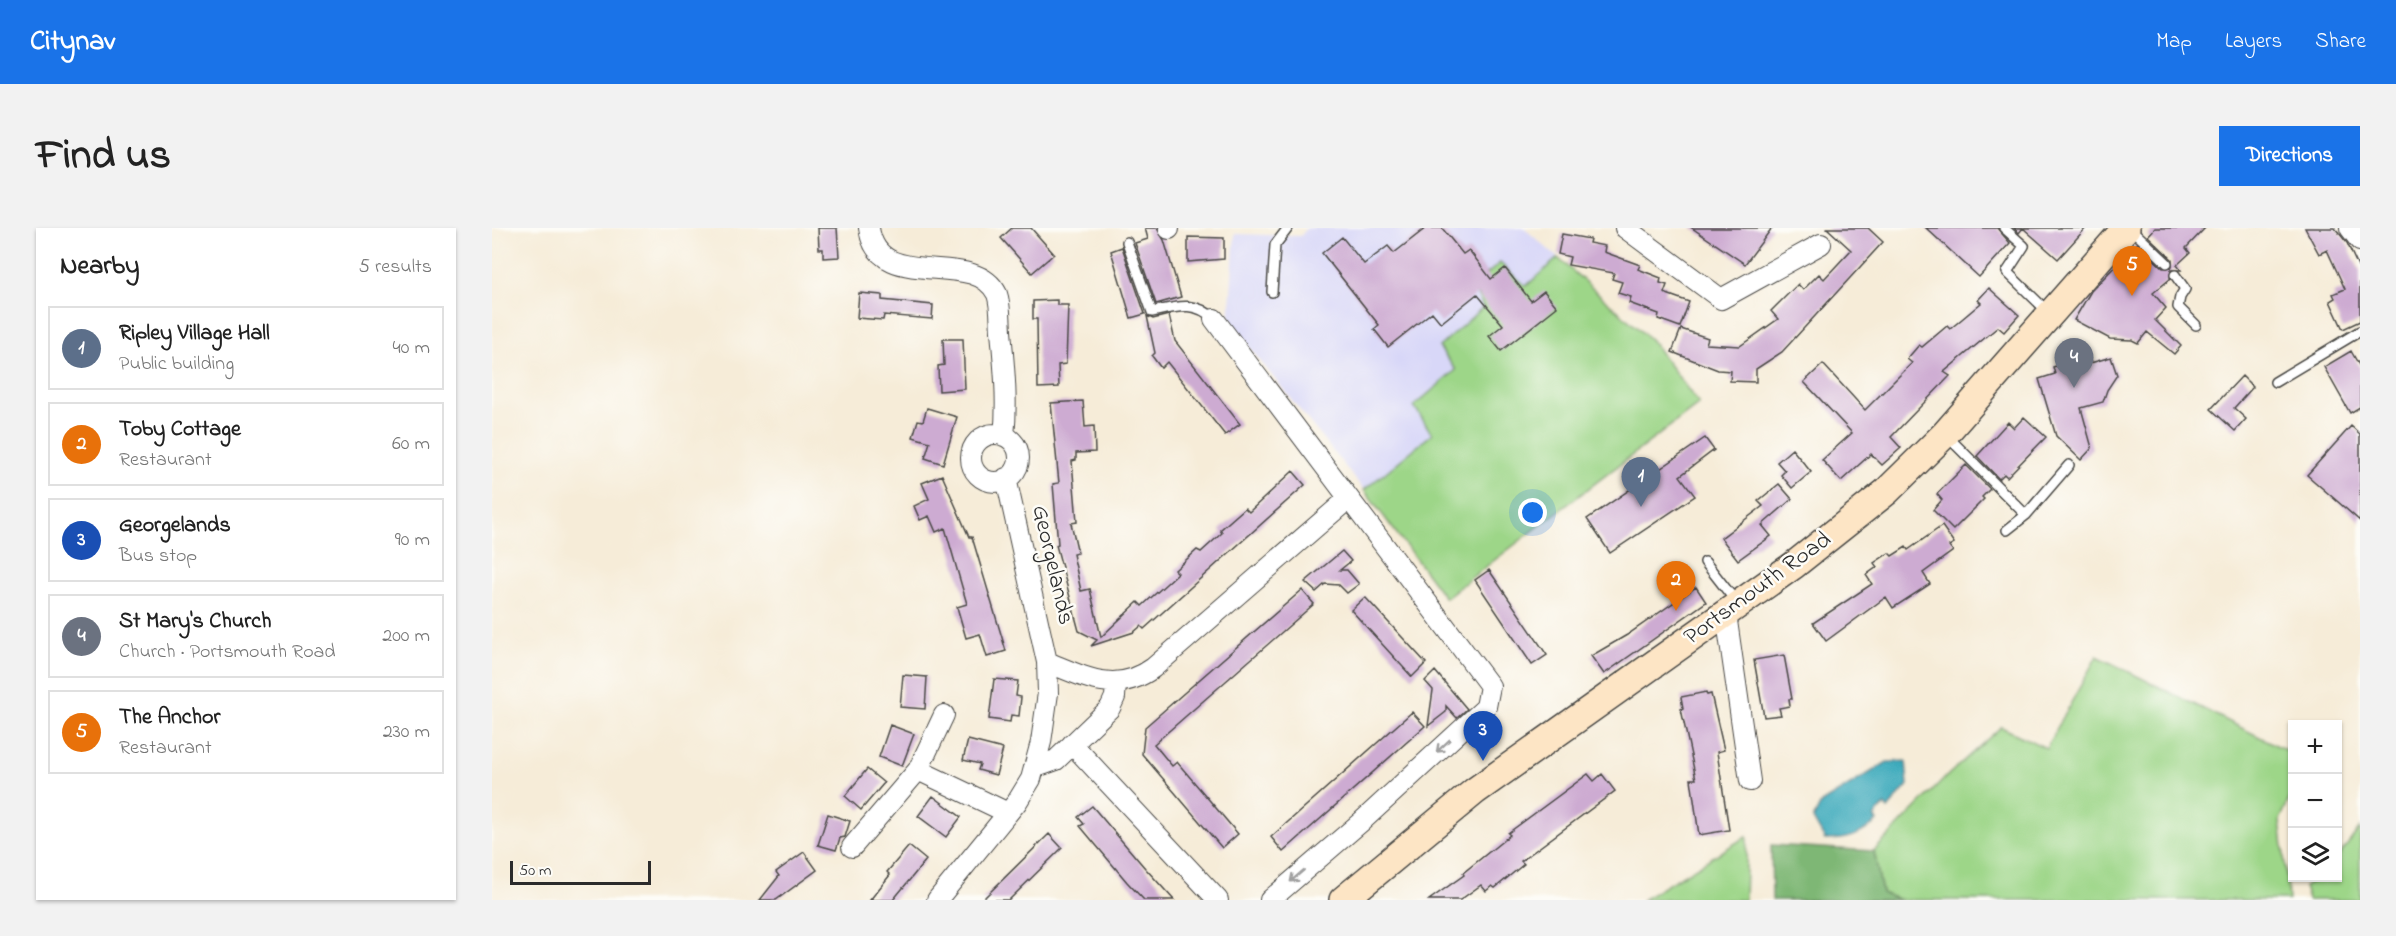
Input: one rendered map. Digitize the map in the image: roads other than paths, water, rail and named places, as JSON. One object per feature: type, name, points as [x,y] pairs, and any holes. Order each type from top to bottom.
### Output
[{"type":"main road","name":"Portsmouth Road","points":[[1343,900],[1475,791],[1732,609],[1862,513],[1946,434],[2128,228]]},
{"type":"street","points":[[870,228],[871,238],[878,251],[889,260],[904,265],[969,273],[981,277],[997,295],[1007,407],[1004,436]]},
{"type":"street","points":[[1625,228],[1721,299],[1821,244]]},
{"type":"street","points":[[2350,228],[2360,241]]},
{"type":"street","points":[[1214,319],[1488,679],[1490,694],[1486,707],[1361,822],[1269,900]]},
{"type":"street","name":"Georgelands","points":[[992,434],[1004,436],[1015,444],[1019,453],[1016,470],[1006,478],[993,482],[978,474],[971,458],[977,442],[984,437],[992,434]]},
{"type":"street","name":"Georgelands","points":[[937,900],[1026,790],[1036,767],[1048,693],[1047,663],[1006,478]]},
{"type":"street","name":"Georgelands","points":[[1047,663],[1090,679],[1116,683],[1135,680],[1153,668],[1348,498]]},
{"type":"street","points":[[1732,609],[1750,781]]},
{"type":"street","points":[[1036,767],[1056,760],[1114,703],[1116,683]]},
{"type":"street","points":[[852,847],[918,770],[944,715]]},
{"type":"street","points":[[1072,744],[1218,900]]},
{"type":"street","points":[[918,770],[1008,813]]},
{"type":"lane","points":[[1272,292],[1275,245],[1288,228]]},
{"type":"lane","points":[[2004,228],[2024,246],[2007,272],[2051,314]]},
{"type":"lane","points":[[2128,228],[2167,263]]},
{"type":"lane","points":[[1127,242],[1152,312],[1190,306],[1199,307],[1214,319]]},
{"type":"lane","points":[[2175,274],[2185,289],[2178,307],[2196,325]]},
{"type":"lane","points":[[2275,382],[2360,331]]},
{"type":"lane","points":[[1946,434],[2026,514]]},
{"type":"lane","points":[[2007,530],[2026,514],[2069,465]]},
{"type":"lane","points":[[1705,562],[1732,609]]},
{"type":"water","points":[[1906,761],[1908,785],[1888,809],[1885,805],[1874,817],[1877,821],[1853,836],[1825,840],[1813,819],[1821,803],[1887,762]]},
{"type":"place","name":"The Anchor","points":[[2132,296]]},
{"type":"place","name":"St Mary's Church","points":[[2074,388]]},
{"type":"place","name":"Ripley Village Hall","points":[[1641,507]]},
{"type":"place","name":"Toby Cottage","points":[[1676,611]]},
{"type":"place","name":"Georgelands","points":[[1483,761]]}]
